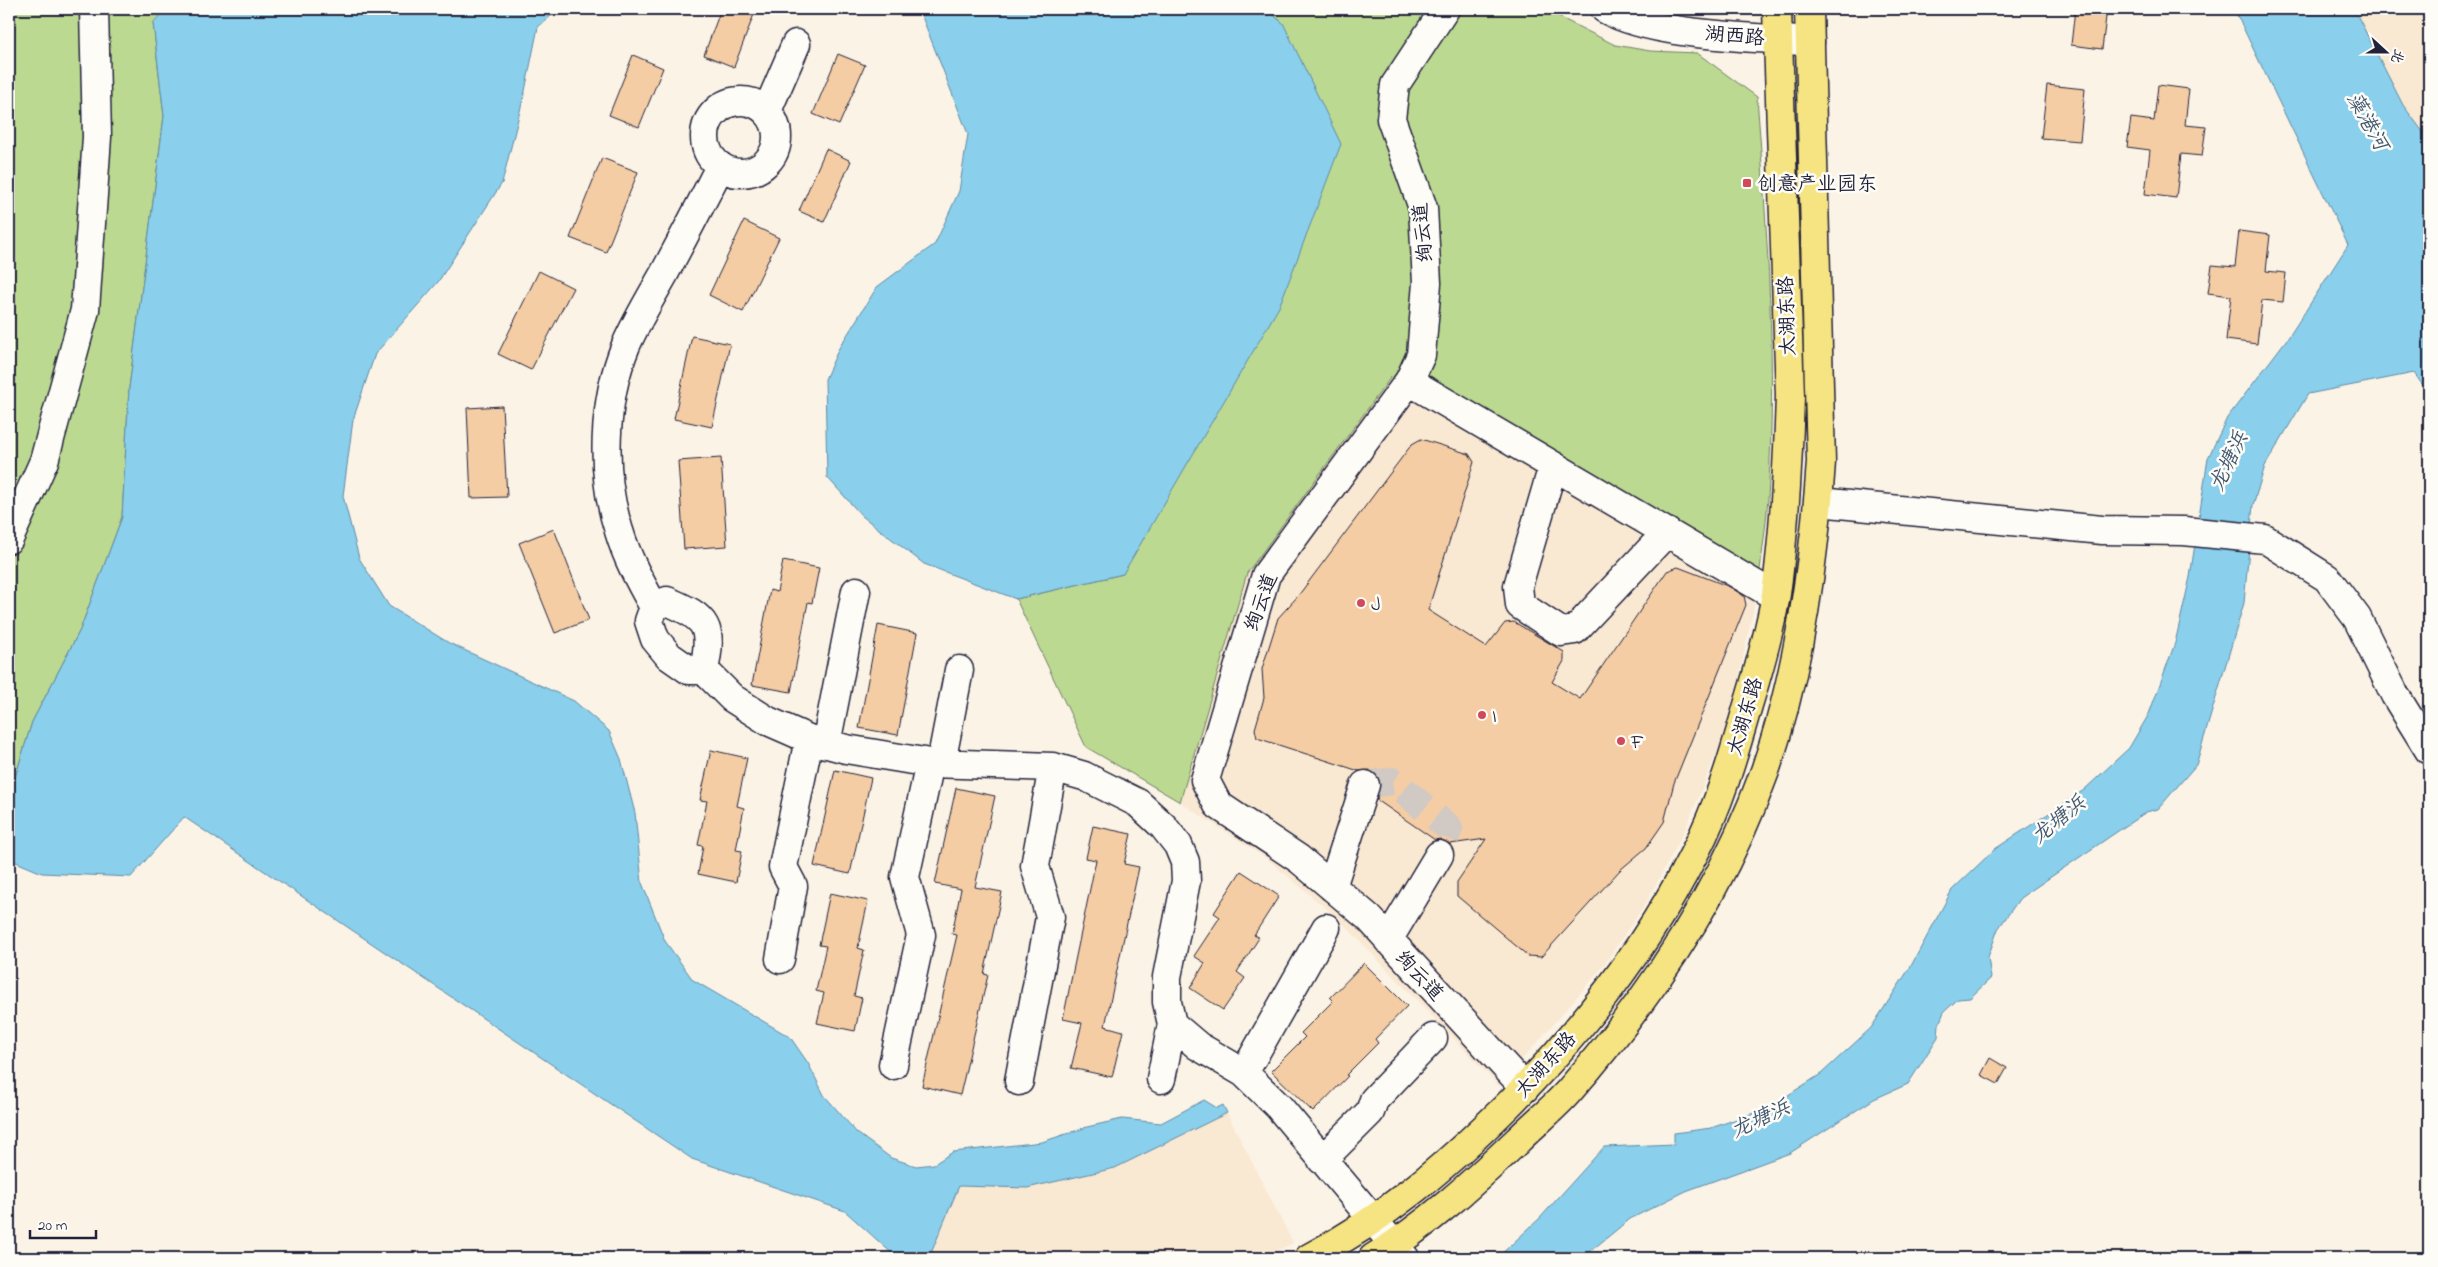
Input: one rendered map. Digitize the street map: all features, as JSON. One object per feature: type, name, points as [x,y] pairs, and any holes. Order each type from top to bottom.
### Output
[{"type":"main road","name":"太湖东路","points":[[1310,1258],[1398,1204],[1463,1149],[1541,1072],[1614,985],[1656,921],[1696,850],[1732,759],[1756,677],[1775,596],[1784,512],[1790,396],[1777,9]]},
{"type":"main road","name":"太湖东路","points":[[1391,1254],[1479,1177],[1568,1092],[1638,1005],[1682,938],[1728,859],[1765,771],[1789,685],[1806,604],[1821,462],[1821,400],[1809,9]]},
{"type":"street","points":[[9,539],[44,461],[85,310],[97,137],[94,9]]},
{"type":"street","name":"绚云道","points":[[1445,9],[1395,85],[1391,119],[1423,208],[1427,283],[1421,355],[1409,380],[1266,575],[1205,780],[1218,805],[1299,859],[1369,918],[1525,1088]]},
{"type":"street","name":"湖西路","points":[[1605,9],[1618,16],[1677,30],[1810,42]]},
{"type":"street","points":[[767,111],[796,44]]},
{"type":"street","points":[[743,100],[756,103],[767,111],[775,122],[778,136],[775,149],[769,160],[758,169],[745,173],[732,172],[720,166],[710,154],[705,140],[707,124],[715,111],[728,103],[743,100]]},
{"type":"street","points":[[720,166],[698,212],[630,336],[612,387],[607,465],[612,500],[618,531],[632,565],[654,607],[649,622],[655,639],[669,656],[689,670],[704,670],[732,698],[768,721],[818,741],[936,763],[1054,767],[1084,776],[1138,803],[1163,826],[1178,845],[1185,862],[1186,881],[1168,976],[1167,1002],[1172,1024],[1161,1078]]},
{"type":"street","points":[[1409,380],[1775,596]]},
{"type":"street","points":[[1554,466],[1518,586],[1520,605],[1560,632],[1576,630],[1667,532]]},
{"type":"street","points":[[1818,502],[2102,530],[2184,531],[2265,539],[2327,578],[2357,618],[2395,695],[2429,750]]},
{"type":"street","points":[[780,959],[794,886],[783,866],[818,741],[856,591]]},
{"type":"street","points":[[654,607],[667,601],[689,610],[700,618],[708,633],[709,647],[704,670]]},
{"type":"street","points":[[893,1065],[921,934],[905,877],[959,670]]},
{"type":"street","points":[[1018,1080],[1050,917],[1035,866],[1054,767]]},
{"type":"street","points":[[1332,887],[1366,785]]},
{"type":"street","points":[[1388,940],[1439,855]]},
{"type":"street","points":[[1244,1073],[1326,928]]},
{"type":"street","points":[[1172,1024],[1198,1046],[1244,1073],[1279,1107],[1372,1221],[1391,1254]]},
{"type":"street","points":[[1322,1160],[1370,1112],[1374,1100],[1433,1038]]},
{"type":"shaded area","points":[[2354,9],[2429,9],[2429,140],[2403,105]]},
{"type":"shaded area","points":[[1390,377],[1757,592],[1738,681],[1720,744],[1685,830],[1647,901],[1601,969],[1499,1086],[1340,920],[1266,858],[1180,802],[1247,573]]},
{"type":"shaded area","points":[[1227,1113],[1293,1243],[1262,1258],[929,1258],[959,1186],[1027,1188],[1115,1168]]},
{"type":"green space","points":[[9,9],[166,9],[153,23],[164,116],[129,388],[122,517],[80,630],[32,722],[9,797]]},
{"type":"green space","points":[[1266,9],[1550,9],[1563,19],[1615,45],[1650,51],[1697,53],[1757,97],[1770,298],[1771,448],[1766,521],[1757,592],[1391,377],[1247,573],[1180,802],[1086,747],[1016,599],[1123,574],[1283,23]]},
{"type":"water","points":[[166,9],[559,9],[538,27],[525,91],[502,183],[438,282],[375,354],[353,420],[343,496],[359,558],[389,606],[449,643],[574,701],[609,731],[621,759],[635,813],[642,883],[665,941],[693,980],[790,1037],[808,1063],[824,1095],[857,1133],[891,1158],[916,1166],[934,1164],[953,1152],[1042,1142],[1087,1127],[1122,1119],[1161,1123],[1204,1100],[1217,1108],[1223,1105],[1227,1113],[1115,1168],[1027,1188],[959,1186],[929,1258],[897,1258],[845,1211],[692,1159],[184,817],[131,877],[42,873],[9,859],[9,797],[32,722],[80,630],[122,517],[129,388],[164,116],[153,23]]},
{"type":"water","points":[[919,9],[1266,9],[1283,23],[1341,144],[1279,307],[1123,574],[1016,599],[924,564],[862,516],[827,477],[825,379],[839,348],[877,287],[935,244],[959,191],[968,134]]},
{"type":"water","points":[[2234,9],[2354,9],[2403,105],[2429,140],[2429,394],[2414,373],[2308,394],[2265,466],[2253,505],[2244,603],[2196,765],[2158,809],[2146,812],[2020,898],[1998,929],[1988,957],[1991,978],[1970,998],[1958,999],[1944,1012],[1939,1024],[1938,1037],[1908,1084],[1874,1099],[1790,1153],[1686,1191],[1630,1219],[1582,1258],[1497,1258],[1540,1218],[1604,1147],[1674,1144],[1674,1133],[1711,1128],[1768,1108],[1821,1074],[1871,1028],[1911,966],[1952,890],[1995,849],[2084,790],[2129,748],[2149,714],[2175,643],[2190,577],[2208,458],[2227,418],[2290,335],[2348,245]]},
{"type":"building","points":[[721,9],[756,9],[734,67],[704,55]]},
{"type":"building","points":[[2075,9],[2107,9],[2102,49],[2071,45]]},
{"type":"building","points":[[838,54],[865,65],[839,125],[813,114]]},
{"type":"building","points":[[633,55],[663,68],[639,127],[609,115]]},
{"type":"building","points":[[2047,85],[2085,89],[2080,141],[2041,138]]},
{"type":"building","points":[[2158,85],[2189,89],[2185,125],[2206,127],[2202,156],[2181,154],[2176,198],[2145,194],[2150,150],[2127,147],[2131,118],[2154,121]]},
{"type":"building","points":[[826,149],[851,161],[824,222],[799,211]]},
{"type":"building","points":[[602,158],[638,172],[606,252],[570,238]]},
{"type":"building","points":[[744,221],[779,238],[743,312],[709,295]]},
{"type":"building","points":[[2239,231],[2270,235],[2266,271],[2286,273],[2283,302],[2262,300],[2257,344],[2226,340],[2231,296],[2208,293],[2212,265],[2235,267]]},
{"type":"building","points":[[539,271],[573,288],[531,370],[498,354]]},
{"type":"building","points":[[692,336],[730,344],[712,427],[674,419]]},
{"type":"building","points":[[502,406],[507,497],[471,498],[467,408]]},
{"type":"building","points":[[1421,439],[1469,454],[1474,462],[1428,610],[1486,647],[1505,623],[1514,622],[1564,652],[1564,661],[1552,682],[1580,699],[1667,571],[1678,567],[1730,587],[1744,596],[1746,605],[1674,783],[1664,822],[1646,848],[1620,870],[1541,957],[1528,956],[1457,896],[1457,882],[1486,839],[1450,844],[1440,839],[1435,840],[1377,800],[1380,781],[1376,774],[1370,770],[1359,771],[1257,738],[1255,729],[1264,698],[1262,669],[1278,618],[1298,596],[1412,444]]},
{"type":"building","points":[[721,458],[727,546],[684,549],[678,461]]},
{"type":"building","points":[[554,529],[589,620],[555,633],[519,543]]},
{"type":"building","points":[[783,561],[819,568],[812,603],[808,602],[791,692],[752,685],[770,590],[777,592]]},
{"type":"building","points":[[878,625],[917,633],[898,735],[859,728]]},
{"type":"building","points":[[711,750],[747,758],[737,806],[744,808],[736,850],[742,851],[736,882],[698,874],[703,846],[698,845],[707,801],[700,800]]},
{"type":"building","points":[[835,770],[871,778],[850,874],[814,866]]},
{"type":"building","points":[[956,788],[995,796],[975,887],[1002,892],[984,974],[988,975],[960,1095],[922,1086],[957,935],[952,934],[961,889],[935,884]]},
{"type":"building","points":[[1093,826],[1131,834],[1124,864],[1139,867],[1105,1026],[1123,1031],[1112,1077],[1071,1068],[1082,1023],[1063,1019],[1096,860],[1086,858]]},
{"type":"building","points":[[1241,871],[1279,896],[1254,935],[1259,938],[1237,972],[1245,978],[1223,1010],[1190,988],[1205,963],[1194,956],[1220,917],[1214,913]]},
{"type":"building","points":[[830,893],[868,901],[858,948],[864,950],[854,996],[862,998],[855,1031],[817,1023],[824,993],[816,991],[826,946],[819,945]]},
{"type":"building","points":[[1364,963],[1407,1006],[1375,1039],[1378,1043],[1313,1112],[1271,1071],[1305,1037],[1301,1033],[1333,1001],[1330,998]]},
{"type":"building","points":[[1990,1058],[2007,1068],[1998,1084],[1981,1075]]},
{"type":"tunnel","points":[[1365,785],[1392,781],[1449,828],[1439,855]]},
{"type":"place","name":"创意产业园东","points":[[1747,183]]},
{"type":"place","name":"J","points":[[1361,603]]},
{"type":"place","name":"I","points":[[1482,715]]},
{"type":"place","name":"F","points":[[1621,741]]},
{"type":"water label","name":"藻港河","points":[[2368,121]]},
{"type":"water label","name":"龙塘浜","points":[[2228,461]]},
{"type":"water label","name":"龙塘浜","points":[[2058,819]]},
{"type":"water label","name":"龙塘浜","points":[[1760,1118]]}]
